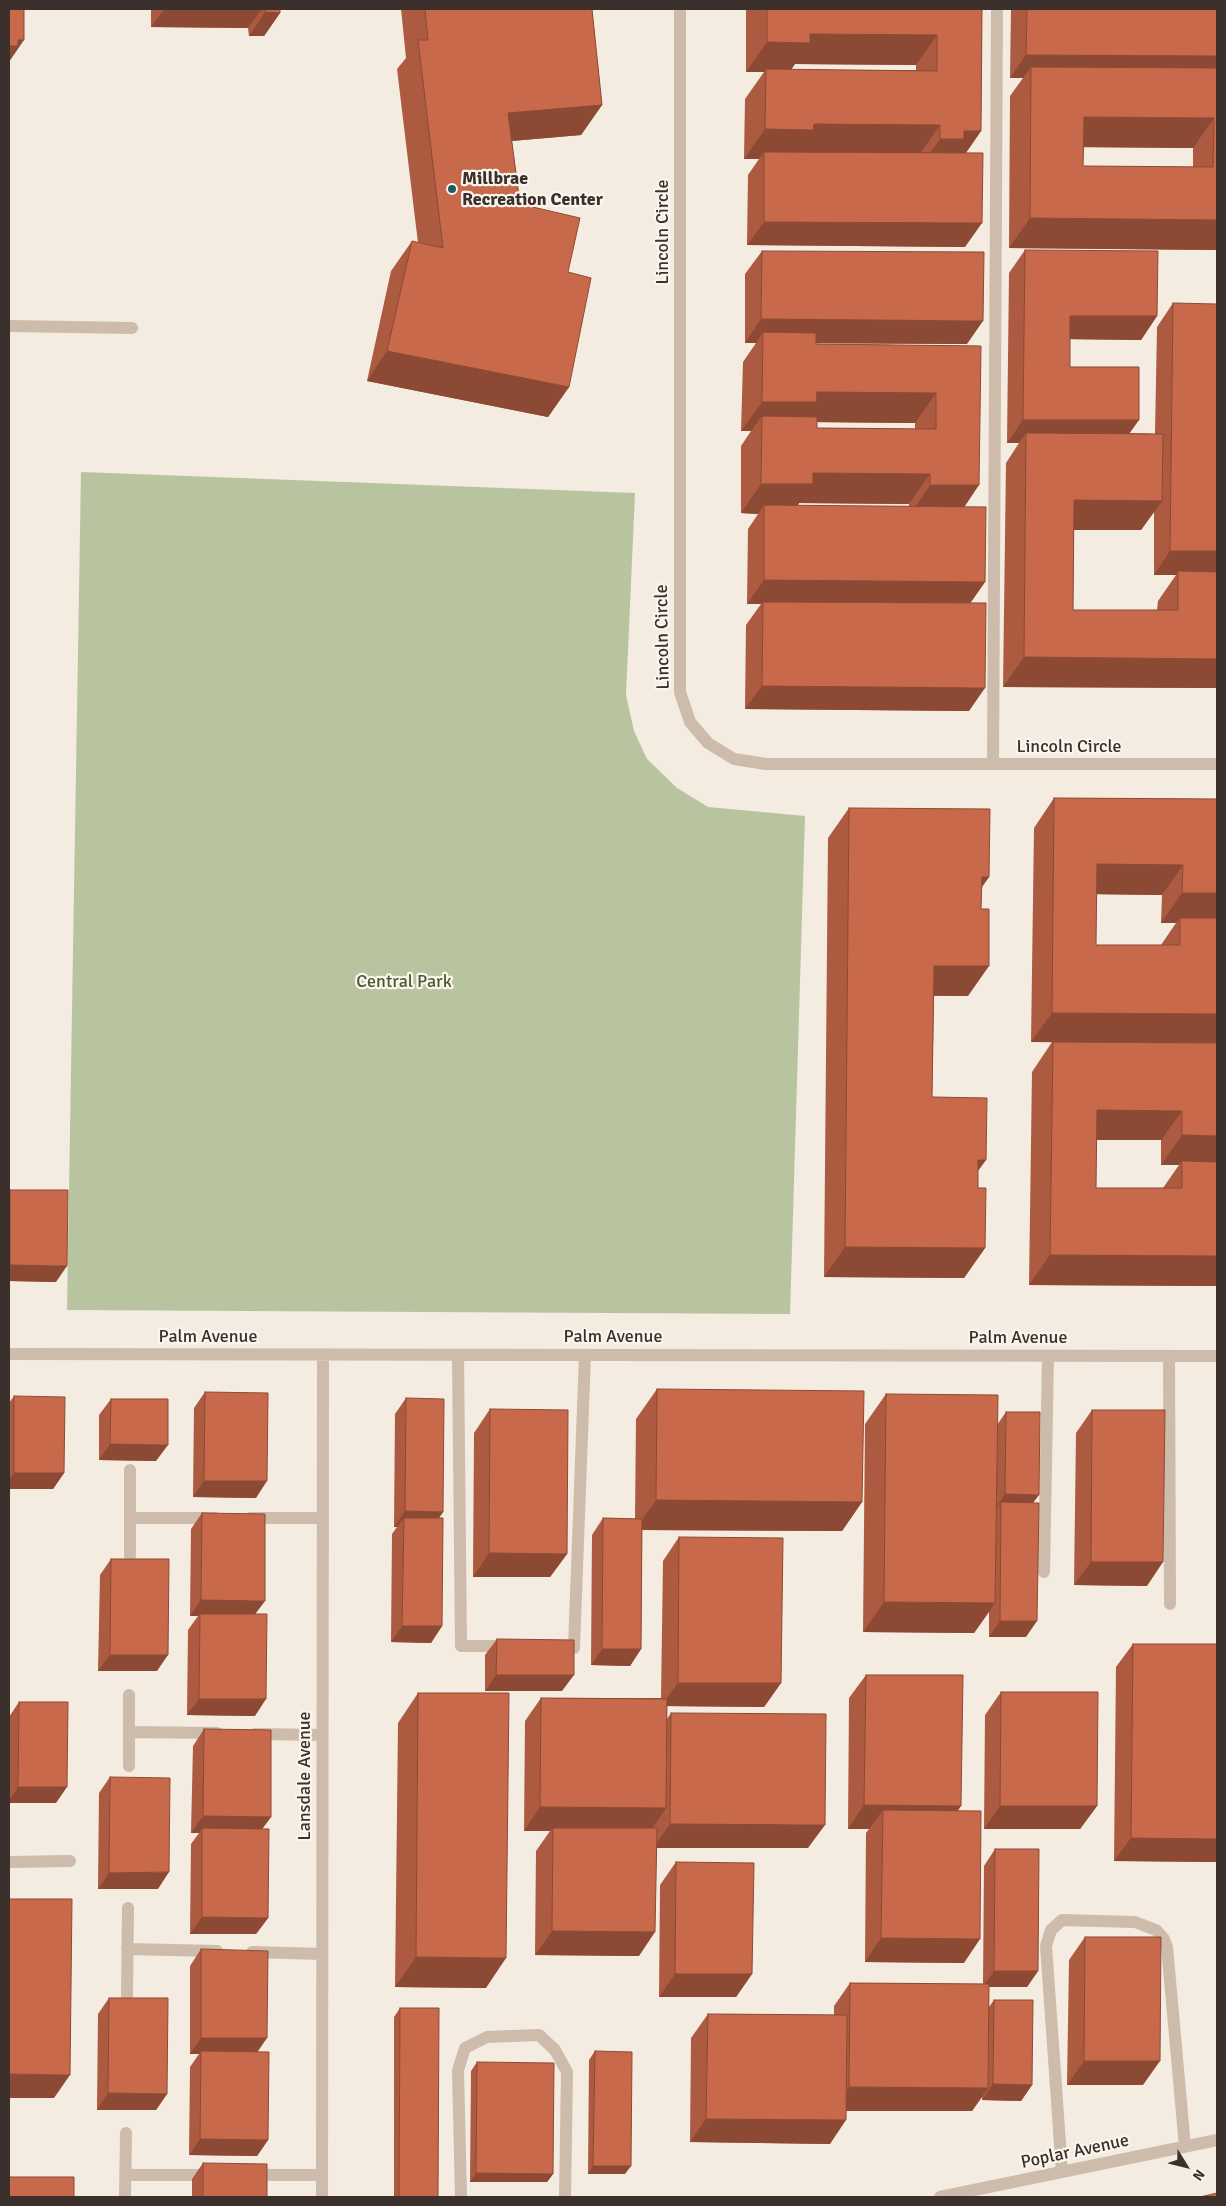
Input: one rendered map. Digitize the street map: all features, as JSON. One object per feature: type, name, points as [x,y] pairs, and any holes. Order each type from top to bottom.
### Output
[{"type":"street","name":"Lincoln Circle","points":[[680,9],[680,692],[690,722],[708,743],[734,759],[766,764],[1217,764]]},
{"type":"street","points":[[993,764],[997,9]]},
{"type":"street","points":[[9,326],[132,328]]},
{"type":"street","name":"Palm Avenue","points":[[9,1354],[1217,1356]]},
{"type":"street","name":"Lansdale Avenue","points":[[322,1354],[322,2197]]},
{"type":"street","points":[[458,1355],[461,1646],[518,1647]]},
{"type":"street","points":[[555,1647],[574,1648],[585,1355]]},
{"type":"street","points":[[1044,1572],[1048,1356]]},
{"type":"street","points":[[1169,1356],[1170,1604]]},
{"type":"street","points":[[130,1470],[130,1556]]},
{"type":"street","points":[[130,1518],[322,1518]]},
{"type":"street","points":[[129,1695],[129,1766]]},
{"type":"street","points":[[129,1732],[225,1733]]},
{"type":"street","points":[[245,1734],[322,1735]]},
{"type":"street","points":[[9,1862],[70,1861]]},
{"type":"street","points":[[127,1997],[128,1908]]},
{"type":"street","points":[[1062,2172],[1046,1946],[1051,1930],[1062,1920],[1136,1922],[1156,1930],[1164,1939],[1185,2147]]},
{"type":"street","points":[[127,1949],[322,1954]]},
{"type":"street","points":[[461,2197],[458,2070],[465,2048],[487,2037],[539,2035],[555,2050],[567,2072],[565,2197]]},
{"type":"street","points":[[125,2197],[126,2133]]},
{"type":"street","name":"Poplar Avenue","points":[[940,2197],[1217,2140]]},
{"type":"street","points":[[126,2175],[322,2175]]},
{"type":"green space","name":"Central Park","points":[[81,472],[635,493],[626,695],[634,731],[647,759],[677,788],[708,807],[805,816],[790,1314],[67,1310]]},
{"type":"building","points":[[9,9],[24,9],[24,40],[18,40],[18,46],[9,46]]},
{"type":"building","points":[[265,9],[280,9],[280,13],[265,12]]},
{"type":"building","name":"Millbrae Recreation Center","points":[[425,9],[592,9],[602,105],[508,113],[520,204],[580,218],[568,272],[591,278],[569,387],[387,351],[412,241],[443,248],[418,40],[428,40]]},
{"type":"building","points":[[767,9],[982,9],[981,131],[964,131],[964,139],[940,139],[940,125],[814,124],[813,130],[765,129],[766,69],[937,71],[937,35],[810,34],[810,43],[767,42]]},
{"type":"building","points":[[1027,9],[1217,9],[1217,56],[1026,55]]},
{"type":"building","points":[[1031,67],[1217,68],[1217,220],[1030,218]],"holes":[[[1084,117],[1214,118],[1213,167],[1083,166]]]},
{"type":"building","points":[[764,152],[983,153],[982,223],[764,222]]},
{"type":"building","points":[[1025,250],[1158,251],[1157,316],[1070,316],[1070,367],[1139,367],[1139,420],[1023,420]]},
{"type":"building","points":[[762,251],[984,252],[983,321],[761,319]]},
{"type":"building","points":[[1173,303],[1217,304],[1217,551],[1170,551]]},
{"type":"building","points":[[763,332],[816,333],[816,344],[981,346],[979,485],[930,485],[930,474],[813,473],[813,484],[761,484],[762,416],[817,417],[817,428],[936,429],[936,393],[817,392],[816,402],[762,402]]},
{"type":"building","points":[[1026,433],[1163,434],[1162,501],[1074,500],[1073,610],[1178,610],[1178,571],[1217,572],[1217,659],[1024,657]]},
{"type":"building","points":[[764,505],[986,507],[985,582],[764,580]]},
{"type":"building","points":[[763,602],[986,603],[985,688],[762,686]]},
{"type":"building","points":[[1054,798],[1217,799],[1217,893],[1182,893],[1183,865],[1097,864],[1096,945],[1180,945],[1180,918],[1217,918],[1217,1014],[1052,1013]]},
{"type":"building","points":[[849,808],[990,809],[989,877],[982,877],[981,909],[989,909],[989,966],[934,966],[932,1097],[987,1098],[986,1160],[978,1160],[978,1188],[986,1188],[985,1248],[845,1247]]},
{"type":"building","points":[[1053,1042],[1217,1043],[1217,1136],[1182,1135],[1182,1111],[1097,1110],[1096,1188],[1182,1188],[1182,1161],[1217,1162],[1217,1256],[1050,1255]]},
{"type":"building","points":[[10,1190],[68,1190],[67,1266],[10,1265]]},
{"type":"building","points":[[657,1389],[864,1391],[862,1502],[656,1500]]},
{"type":"building","points":[[205,1392],[268,1393],[267,1481],[204,1481]]},
{"type":"building","points":[[886,1394],[998,1395],[995,1603],[884,1602]]},
{"type":"building","points":[[14,1396],[65,1397],[64,1473],[14,1473]]},
{"type":"building","points":[[406,1398],[444,1399],[443,1512],[405,1511]]},
{"type":"building","points":[[111,1399],[168,1399],[168,1445],[110,1444]]},
{"type":"building","points":[[490,1409],[568,1410],[567,1554],[489,1553]]},
{"type":"building","points":[[1092,1410],[1165,1410],[1163,1562],[1091,1562]]},
{"type":"building","points":[[1006,1412],[1040,1412],[1039,1495],[1005,1494]]},
{"type":"building","points":[[1001,1502],[1039,1503],[1037,1621],[1000,1621]]},
{"type":"building","points":[[202,1513],[265,1514],[265,1601],[201,1600]]},
{"type":"building","points":[[404,1518],[443,1518],[442,1626],[402,1626]]},
{"type":"building","points":[[603,1518],[642,1519],[641,1649],[602,1649]]},
{"type":"building","points":[[679,1537],[783,1538],[781,1683],[678,1683]]},
{"type":"building","points":[[111,1559],[169,1559],[168,1655],[110,1655]]},
{"type":"building","points":[[200,1614],[267,1614],[266,1699],[199,1699]]},
{"type":"building","points":[[497,1639],[574,1640],[574,1675],[496,1675]]},
{"type":"building","points":[[1133,1644],[1217,1644],[1217,1839],[1131,1838]]},
{"type":"building","points":[[866,1675],[963,1675],[961,1806],[864,1805]]},
{"type":"building","points":[[1001,1692],[1098,1692],[1097,1806],[1000,1806]]},
{"type":"building","points":[[418,1693],[509,1693],[506,1958],[416,1957]]},
{"type":"building","points":[[541,1698],[667,1699],[666,1808],[540,1807]]},
{"type":"building","points":[[19,1702],[68,1702],[67,1787],[18,1787]]},
{"type":"building","points":[[671,1713],[826,1714],[825,1825],[670,1824]]},
{"type":"building","points":[[204,1729],[271,1730],[271,1817],[203,1816]]},
{"type":"building","points":[[110,1777],[170,1778],[169,1872],[109,1873]]},
{"type":"building","points":[[883,1810],[981,1811],[980,1939],[881,1938]]},
{"type":"building","points":[[202,1828],[269,1829],[268,1918],[202,1917]]},
{"type":"building","points":[[553,1828],[657,1828],[655,1932],[552,1931]]},
{"type":"building","points":[[995,1849],[1039,1849],[1038,1971],[994,1971]]},
{"type":"building","points":[[676,1862],[754,1863],[752,1974],[675,1974]]},
{"type":"building","points":[[9,1899],[72,1899],[70,2075],[9,2074]]},
{"type":"building","points":[[1085,1937],[1161,1937],[1160,2061],[1084,2061]]},
{"type":"building","points":[[201,1949],[268,1951],[267,2038],[201,2038]]},
{"type":"building","points":[[850,1983],[989,1984],[988,2088],[849,2087]]},
{"type":"building","points":[[109,1998],[168,1998],[167,2094],[108,2093]]},
{"type":"building","points":[[994,2000],[1033,2000],[1032,2085],[993,2084]]},
{"type":"building","points":[[400,2008],[439,2008],[438,2197],[399,2197]]},
{"type":"building","points":[[708,2014],[847,2015],[846,2120],[706,2119]]},
{"type":"building","points":[[201,2051],[269,2052],[268,2140],[200,2139]]},
{"type":"building","points":[[595,2051],[632,2052],[631,2166],[593,2166]]},
{"type":"building","points":[[477,2062],[554,2063],[553,2174],[476,2173]]},
{"type":"building","points":[[203,2163],[267,2164],[267,2197],[203,2197]]},
{"type":"building","points":[[9,2177],[74,2177],[74,2197],[9,2197]]},
{"type":"building","points":[[1217,2193],[1217,2197],[1200,2197]]},
{"type":"place","name":"Millbrae Recreation Center","points":[[452,189]]}]
